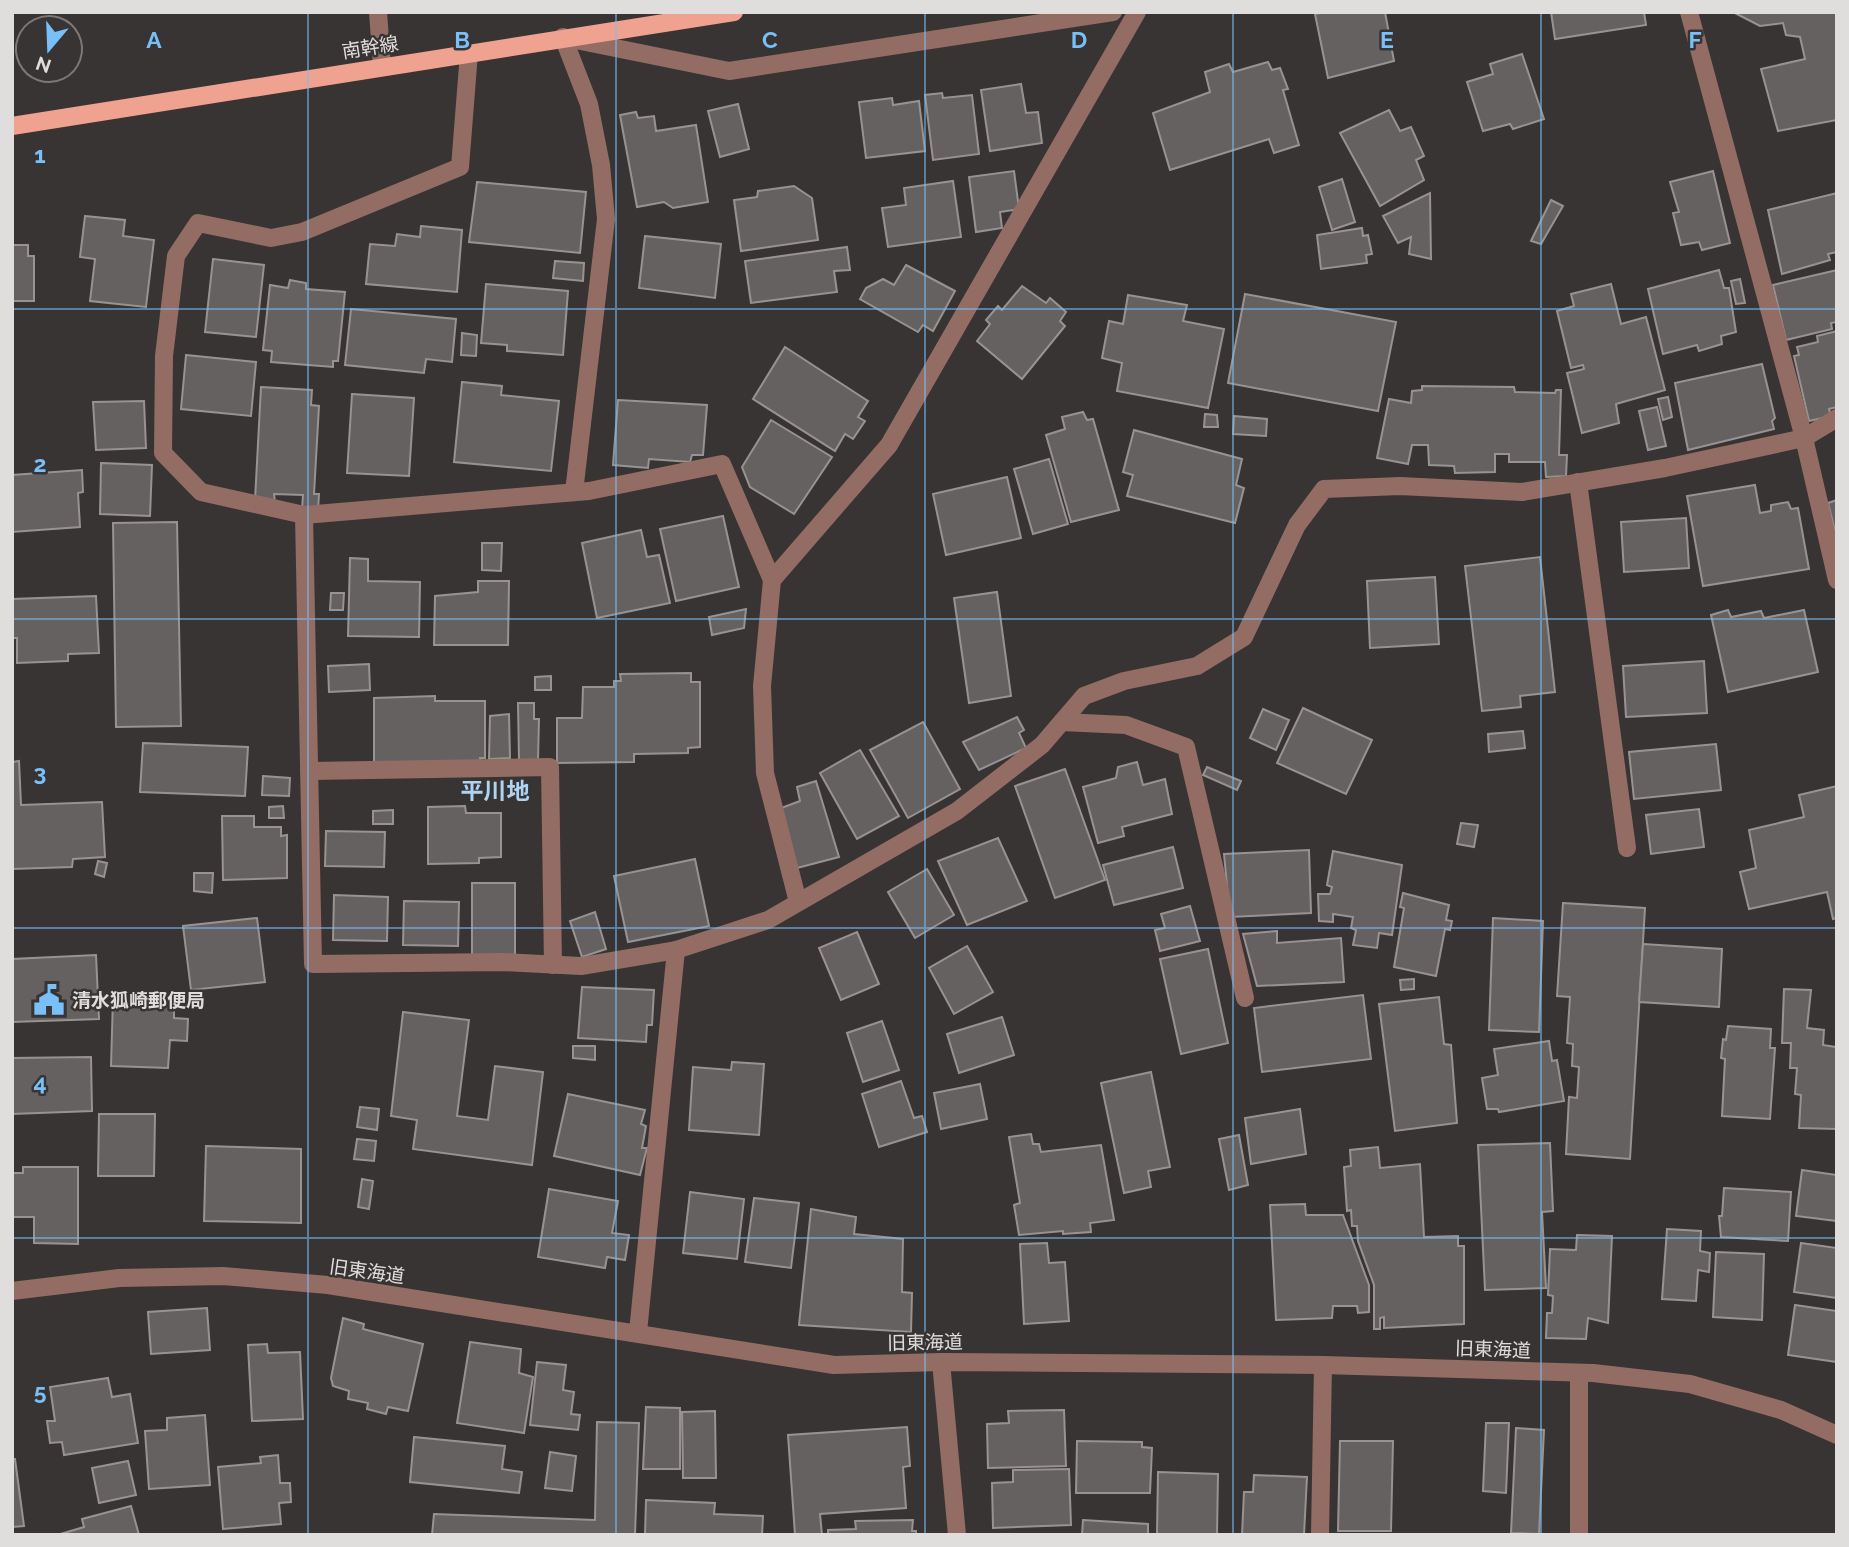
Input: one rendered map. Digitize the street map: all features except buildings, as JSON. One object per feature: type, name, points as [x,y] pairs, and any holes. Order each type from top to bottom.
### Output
[{"type":"main road","name":"南幹線","points":[[12,126],[676,17],[734,12]]},
{"type":"street","points":[[378,12],[382,66]]},
{"type":"street","points":[[563,37],[729,71],[1113,12]]},
{"type":"street","points":[[772,580],[889,445],[1137,12]]},
{"type":"street","points":[[1689,12],[1804,438],[1837,580]]},
{"type":"street","points":[[563,37],[589,104],[601,165],[606,219],[574,492]]},
{"type":"street","points":[[469,53],[460,167],[302,232],[271,238],[198,223],[176,256],[164,356],[163,453],[201,492],[304,514],[574,492],[722,464],[772,580],[762,686],[765,773],[798,902]]},
{"type":"street","points":[[304,514],[313,964],[581,965],[676,950],[768,919],[957,811],[1042,745],[1084,696],[1124,681],[1196,666],[1244,637],[1297,525],[1324,489],[1400,486],[1522,492],[1665,468],[1804,438],[1837,418]]},
{"type":"street","points":[[1578,482],[1627,848]]},
{"type":"street","points":[[1062,722],[1126,725],[1186,747],[1245,998]]},
{"type":"street","points":[[309,771],[550,767],[553,965]]},
{"type":"street","points":[[638,1332],[676,950]]},
{"type":"street","name":"旧東海道","points":[[12,1291],[119,1278],[223,1276],[328,1286],[638,1332],[834,1365],[941,1362],[1323,1365],[1578,1373],[1690,1384],[1781,1410],[1837,1435]]},
{"type":"street","points":[[941,1362],[957,1535]]},
{"type":"street","points":[[1320,1535],[1323,1365]]},
{"type":"street","points":[[1578,1373],[1579,1535]]},
{"type":"place","name":"清水狐崎郵便局","points":[[49,1000]]},
{"type":"district","name":"平川地","points":[[495,791]]}]
